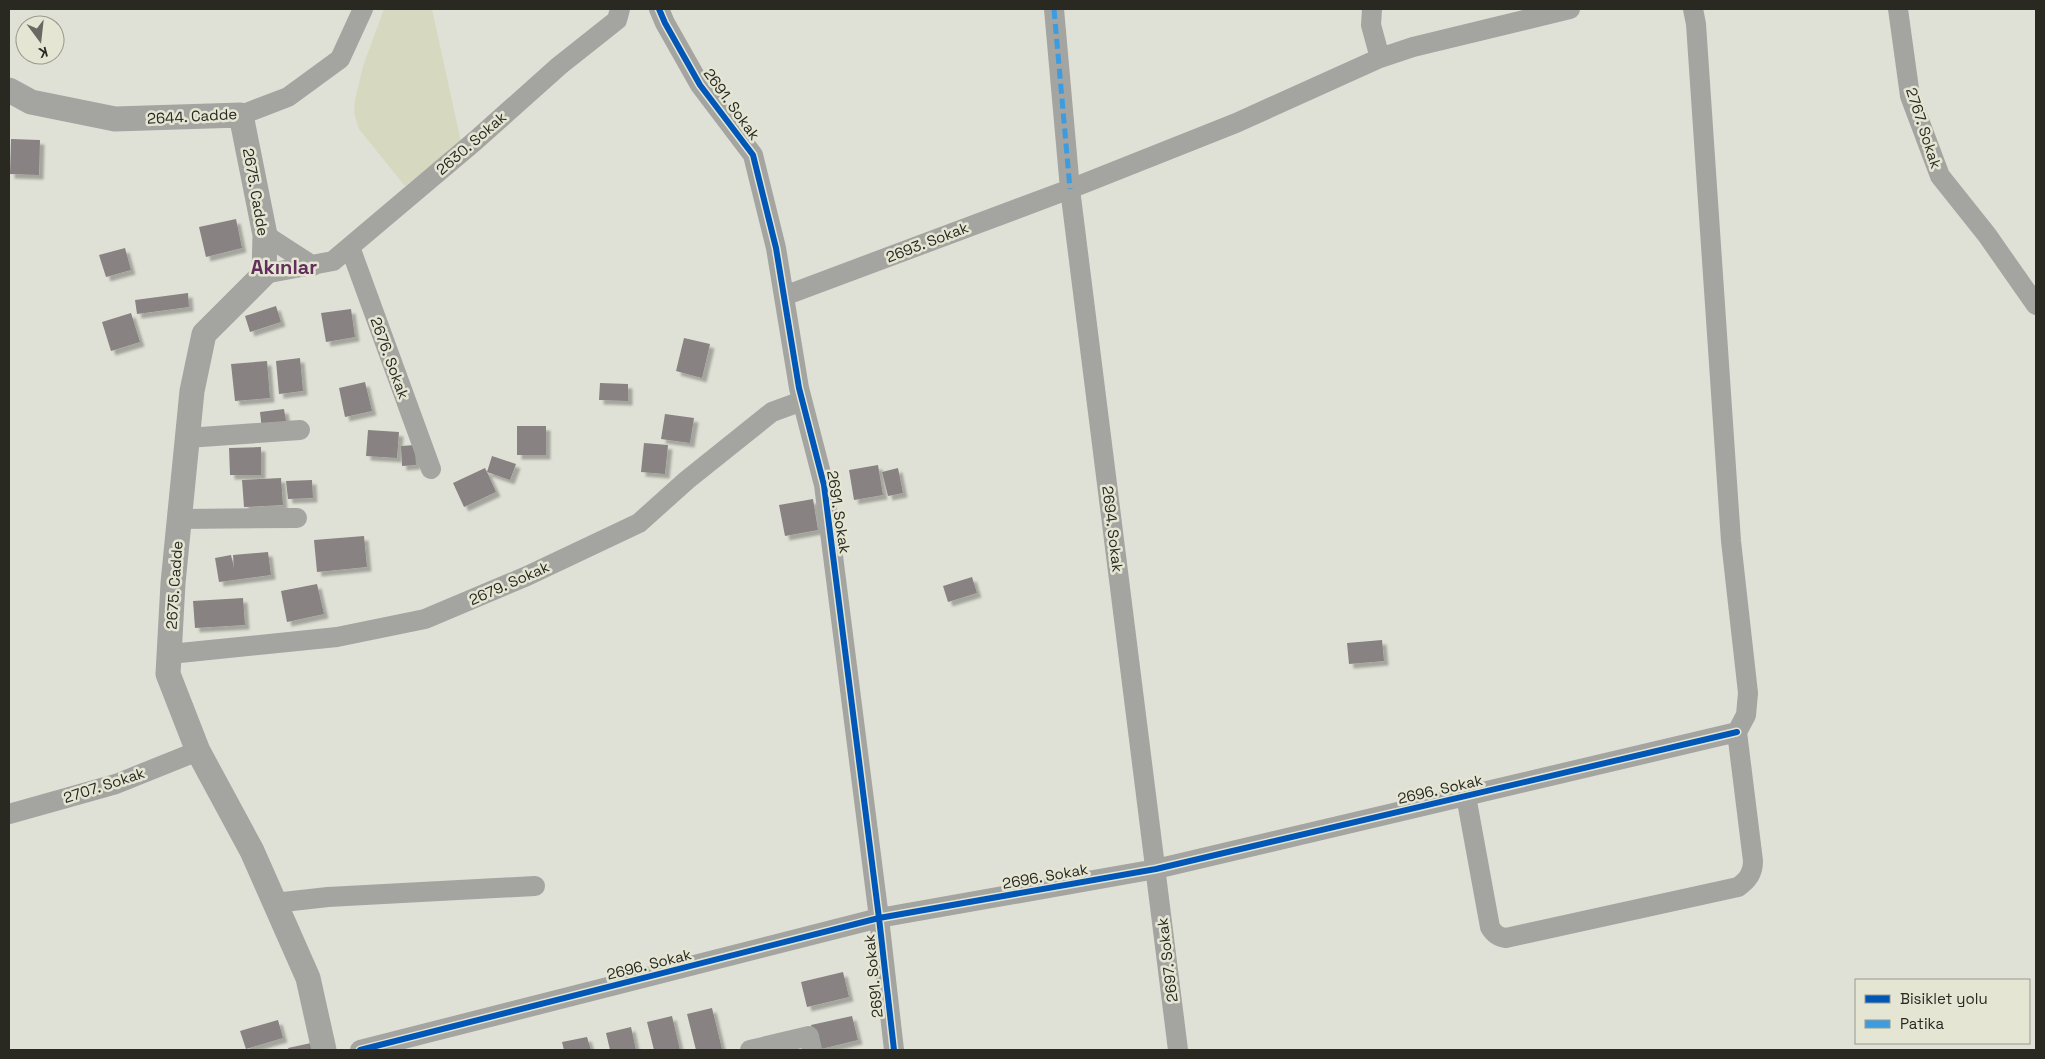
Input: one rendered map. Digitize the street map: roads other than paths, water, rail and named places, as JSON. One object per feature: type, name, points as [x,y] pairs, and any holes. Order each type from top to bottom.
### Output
[{"type":"street","name":"2644. Cadde","points":[[9,90],[31,102],[115,119],[241,115],[288,97],[340,59],[363,9]]},
{"type":"street","name":"2630. Sokak","points":[[264,274],[333,261],[475,141],[559,66],[617,20],[620,9]]},
{"type":"street","name":"2691. Sokak","points":[[659,9],[700,85],[753,154],[776,248],[802,401],[824,485],[894,1050]]},
{"type":"street","name":"2694. Sokak","points":[[1054,9],[1070,189],[1156,869]]},
{"type":"street","points":[[1372,9],[1372,25],[1380,58]]},
{"type":"street","name":"2693. Sokak","points":[[784,296],[1070,189],[1236,123],[1380,58],[1413,47],[1570,9]]},
{"type":"street","points":[[1466,796],[1490,927],[1500,937],[1506,938],[1738,887],[1752,873],[1753,861],[1737,732],[1746,715],[1748,693],[1731,541],[1698,44],[1693,9]]},
{"type":"street","name":"2767. Sokak","points":[[1898,9],[1910,96],[1940,176],[1987,235],[2036,305]]},
{"type":"street","name":"2675. Cadde","points":[[241,115],[265,235],[264,274],[204,334],[192,391],[173,582],[168,674],[198,751],[252,852],[308,978],[324,1050]]},
{"type":"street","points":[[265,235],[313,266]]},
{"type":"street","name":"2676. Sokak","points":[[350,247],[431,469]]},
{"type":"street","name":"2679. Sokak","points":[[170,654],[337,637],[425,619],[527,576],[639,523],[687,480],[772,412],[802,401]]},
{"type":"street","points":[[188,438],[300,430]]},
{"type":"street","points":[[180,519],[297,518]]},
{"type":"street","name":"2696. Sokak","points":[[360,1050],[879,918],[1156,869],[1737,732]]},
{"type":"street","name":"2707. Sokak","points":[[9,814],[116,784],[198,751]]},
{"type":"street","name":"2697. Sokak","points":[[1156,869],[1178,1050]]},
{"type":"street","points":[[274,903],[328,896],[535,886]]},
{"type":"street","points":[[750,1050],[808,1036],[812,1050]]},
{"type":"district","name":"Akınlar","points":[[284,267]]}]
